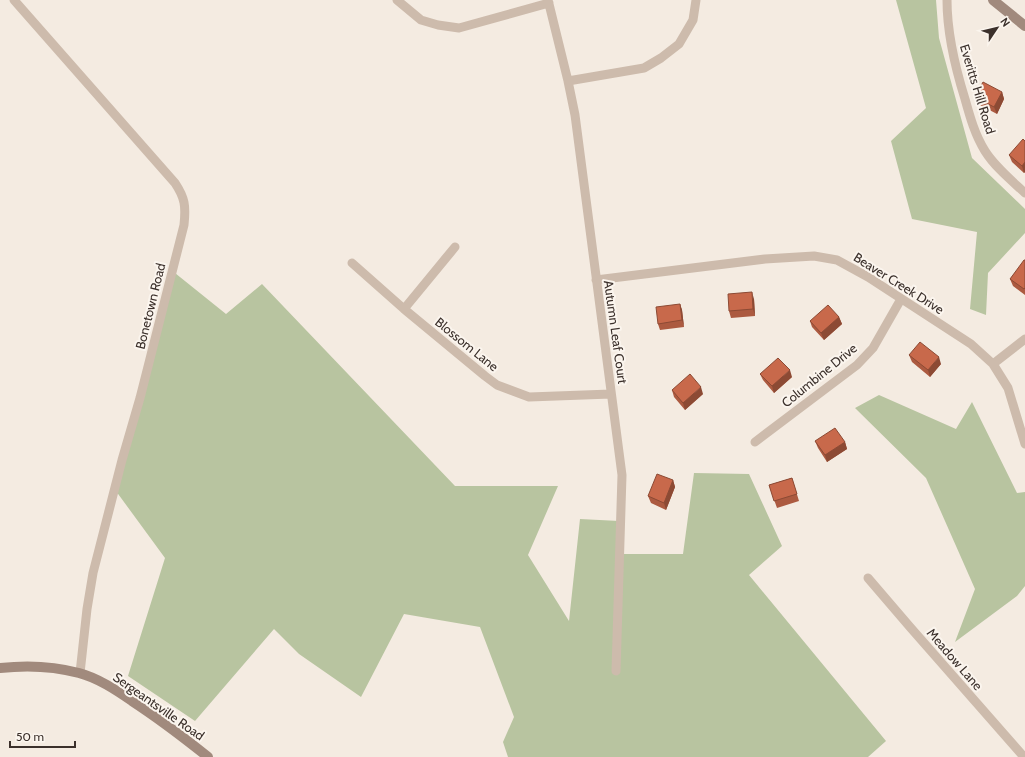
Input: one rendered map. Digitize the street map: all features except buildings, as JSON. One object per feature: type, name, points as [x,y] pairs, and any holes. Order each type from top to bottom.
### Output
[{"type":"main road","points":[[993,0],[1025,26]]},
{"type":"main road","name":"Sergeantsville Road","points":[[0,668],[46,668],[80,673],[104,683],[163,723],[208,757]]},
{"type":"street","name":"Bonetown Road","points":[[14,0],[175,182],[185,205],[184,225],[93,573],[87,609],[80,673]]},
{"type":"street","points":[[397,0],[421,20],[438,25],[459,28],[549,2]]},
{"type":"street","points":[[568,81],[644,68],[661,58],[679,44],[693,20],[696,0]]},
{"type":"street","name":"Everitts Hill Road","points":[[947,0],[947,20],[955,66],[976,135],[986,152],[998,167],[1025,193]]},
{"type":"street","name":"Autumn Leaf Court","points":[[549,2],[575,115],[622,475],[616,671]]},
{"type":"street","points":[[404,309],[455,247]]},
{"type":"street","name":"Beaver Creek Drive","points":[[596,280],[765,259],[814,256],[837,260],[971,344],[993,364],[1008,388],[1025,444]]},
{"type":"street","name":"Blossom Lane","points":[[352,263],[404,309],[497,385],[529,397],[611,394]]},
{"type":"street","name":"Columbine Drive","points":[[755,442],[857,365],[873,348],[901,299]]},
{"type":"street","points":[[993,364],[1025,339]]},
{"type":"street","name":"Meadow Lane","points":[[868,578],[1024,757]]},
{"type":"green space","points":[[896,0],[936,0],[939,38],[972,158],[1025,209],[1025,233],[988,273],[986,315],[970,309],[977,232],[912,219],[891,141],[926,108]]},
{"type":"green space","points":[[170,269],[226,314],[262,284],[455,486],[558,486],[528,555],[569,621],[580,519],[619,521],[618,554],[683,554],[694,473],[749,474],[782,546],[749,575],[886,741],[868,757],[508,757],[503,742],[514,717],[480,627],[404,614],[361,697],[299,654],[274,629],[195,721],[128,676],[165,558],[113,487]]},
{"type":"green space","points":[[879,395],[956,429],[972,402],[1017,493],[1025,492],[1025,586],[1017,596],[955,642],[975,589],[926,478],[855,408]]}]
